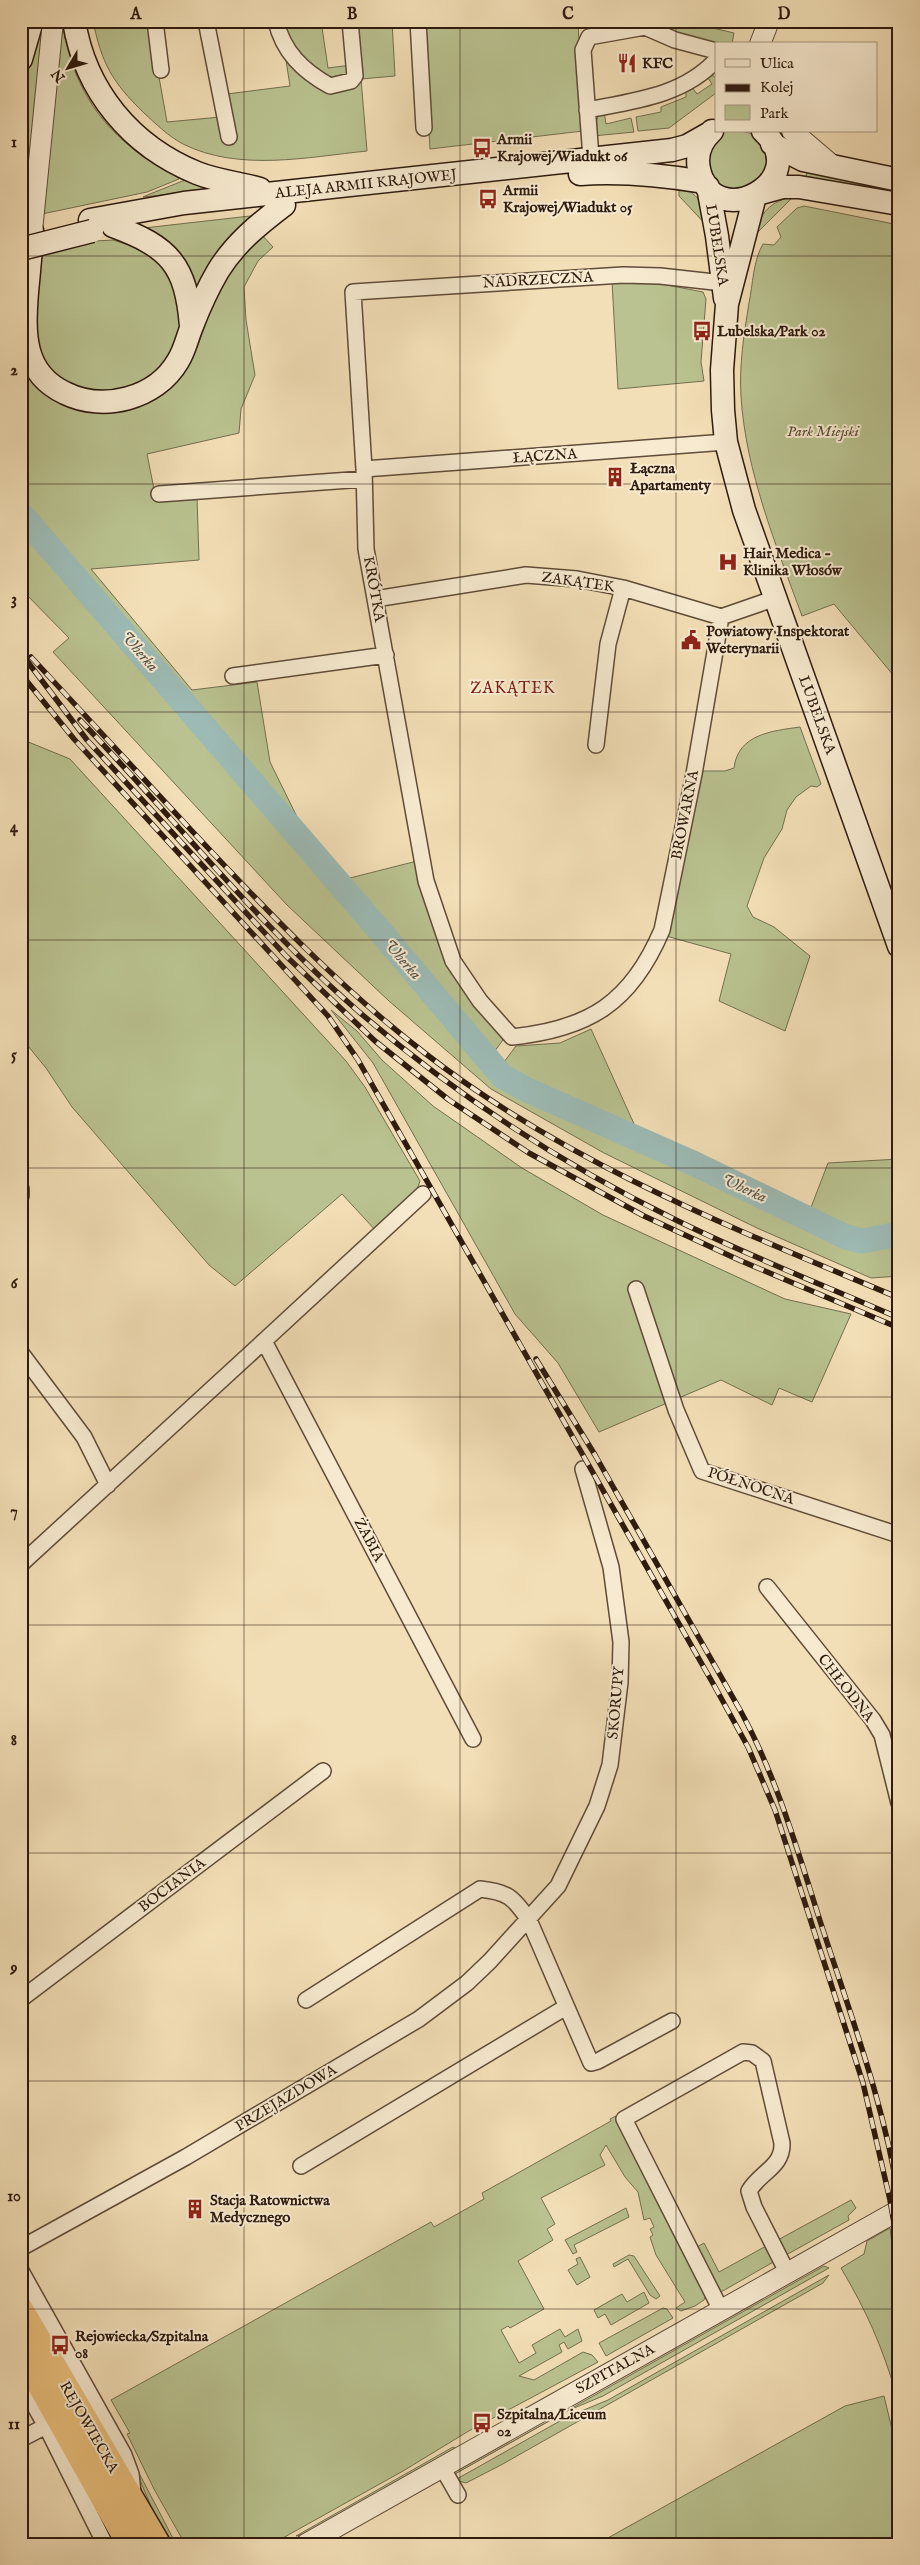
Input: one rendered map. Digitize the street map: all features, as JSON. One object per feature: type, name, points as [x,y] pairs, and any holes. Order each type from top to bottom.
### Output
[{"type":"highway","name":"REJOWIECKA","points":[[21,2311],[157,2544]]},
{"type":"highway","name":"REJOWIECKA","points":[[21,2350],[130,2544]]},
{"type":"main road","points":[[21,59],[32,21]]},
{"type":"main road","points":[[25,239],[26,342],[34,366],[43,378],[56,389],[78,398],[97,402],[125,399],[141,394],[162,380],[175,367],[183,352],[191,326],[212,283],[232,251],[280,199],[197,173],[169,158],[140,138],[116,114],[92,80],[83,59],[74,21]]},
{"type":"main road","name":"ALEJA ARMII KRAJOWEJ","points":[[280,199],[591,158],[681,149],[714,130]]},
{"type":"main road","name":"LUBELSKA","points":[[714,130],[703,142],[699,154],[699,170],[706,184],[718,236],[725,294],[722,370],[726,442],[739,494],[776,598],[894,911],[899,946]]},
{"type":"main road","points":[[767,135],[795,157],[899,180]]},
{"type":"main road","points":[[758,194],[771,181],[776,170],[777,158],[767,135]]},
{"type":"main road","name":"ALEJA ARMII KRAJOWEJ","points":[[25,239],[98,226],[159,206],[280,199],[608,172],[672,175],[706,184],[719,196],[732,200],[758,194]]},
{"type":"main road","points":[[758,194],[790,187],[899,204]]},
{"type":"main road","name":"LUBELSKA","points":[[725,294],[758,194]]},
{"type":"main road","points":[[98,226],[147,240],[170,258],[180,273],[187,290],[191,326]]},
{"type":"street","points":[[25,239],[53,21]]},
{"type":"street","points":[[155,21],[161,70]]},
{"type":"street","points":[[206,21],[229,137]]},
{"type":"street","points":[[277,24],[283,44],[302,67],[330,86],[351,82],[355,76],[350,21]]},
{"type":"street","points":[[418,21],[424,128]]},
{"type":"street","points":[[761,42],[769,21]]},
{"type":"street","points":[[770,42],[773,21]]},
{"type":"street","points":[[591,158],[583,50],[589,37],[645,27],[674,40],[715,51]]},
{"type":"street","points":[[587,110],[664,93],[694,79],[715,61]]},
{"type":"street","points":[[793,132],[833,166]]},
{"type":"street","name":"NADRZECZNA","points":[[353,292],[623,275],[660,276],[725,294]]},
{"type":"street","name":"KRÓTKA","points":[[353,292],[364,474],[366,549],[426,881]]},
{"type":"street","name":"ŁĄCZNA","points":[[158,494],[726,442]]},
{"type":"street","name":"ZAKĄTEK","points":[[375,599],[526,575],[577,579],[623,588],[721,617]]},
{"type":"street","points":[[596,745],[608,644],[623,588]]},
{"type":"street","points":[[721,617],[776,598]]},
{"type":"street","name":"BROWARNA","points":[[426,881],[452,961],[480,1002],[512,1037],[561,1030],[595,1015],[616,1000],[639,975],[652,955],[662,930],[694,774],[721,617]]},
{"type":"street","points":[[233,676],[386,655]]},
{"type":"street","points":[[21,1189],[21,1196]]},
{"type":"street","points":[[21,1564],[423,1194]]},
{"type":"street","name":"PÓŁNOCNA","points":[[636,1289],[676,1410],[702,1471],[899,1535]]},
{"type":"street","name":"ŻABIA","points":[[264,1341],[473,1739]]},
{"type":"street","points":[[21,1353],[84,1437],[108,1485]]},
{"type":"street","name":"SKORUPY","points":[[529,1920],[558,1886],[582,1842],[597,1806],[610,1765],[616,1724],[621,1662],[618,1610],[611,1567],[583,1469]]},
{"type":"street","name":"CHŁODNA","points":[[767,1587],[882,1735],[899,1803]]},
{"type":"street","name":"BOCIANIA","points":[[21,1999],[323,1771]]},
{"type":"street","points":[[306,2000],[480,1890],[501,1891],[515,1900],[529,1920],[591,2063],[672,2021]]},
{"type":"street","name":"PRZEJAZDOWA","points":[[21,2248],[186,2157],[418,2019],[467,1983],[529,1920]]},
{"type":"street","points":[[301,2166],[566,2007]]},
{"type":"street","points":[[721,2310],[624,2119],[734,2055],[743,2052],[758,2056],[763,2061],[782,2143],[782,2153],[776,2165],[755,2181],[749,2191],[754,2207],[788,2272]]},
{"type":"street","name":"SZPITALNA","points":[[306,2544],[899,2210]]},
{"type":"street","points":[[21,2271],[124,2455],[131,2474],[137,2509]]},
{"type":"street","points":[[21,2382],[46,2426],[105,2544]]},
{"type":"street","points":[[21,2439],[46,2426]]},
{"type":"street","points":[[442,2467],[458,2495]]},
{"type":"green space","points":[[42,21],[47,21],[27,218],[21,220],[21,96]]},
{"type":"green space","points":[[93,21],[112,21],[113,24],[149,21],[167,122],[231,116],[227,94],[290,86],[285,54],[304,75],[350,87],[355,21],[392,21],[395,76],[361,79],[367,151],[298,159],[250,160],[227,158],[205,153],[183,144],[167,134],[133,102],[110,72],[100,49]]},
{"type":"green space","points":[[280,21],[321,21],[328,68],[351,65],[351,74],[331,82],[286,44]]},
{"type":"green space","points":[[423,21],[578,21],[583,131],[430,149]]},
{"type":"green space","points":[[620,21],[683,21],[734,33],[732,42],[715,42],[715,44],[621,27]]},
{"type":"green space","points":[[62,24],[72,64],[79,82],[98,114],[125,142],[142,156],[179,179],[147,192],[42,214]]},
{"type":"green space","points":[[710,72],[715,78],[715,94],[669,128],[638,131],[636,117],[661,112],[661,107],[686,97],[686,89],[691,86],[697,94],[712,84],[706,75]]},
{"type":"green space","points":[[604,111],[606,124],[631,118],[634,132],[593,136],[598,115]]},
{"type":"green space","points":[[724,132],[742,132],[752,134],[760,142],[770,156],[760,186],[723,191],[705,163],[716,137]]},
{"type":"green space","points":[[808,170],[899,188],[899,199],[805,179]]},
{"type":"green space","points":[[185,180],[208,190],[143,197],[145,196]]},
{"type":"green space","points":[[679,186],[693,193],[697,198],[703,208],[710,229],[679,196]]},
{"type":"green space","points":[[793,197],[755,235],[759,221],[767,209],[779,201]]},
{"type":"green space","name":"Park Miejski","points":[[804,206],[899,225],[899,682],[834,604],[802,616],[764,508],[749,453],[741,397],[741,361],[755,265],[763,244],[774,245],[781,237],[777,227],[797,208]]},
{"type":"green space","points":[[259,215],[196,299],[144,228]]},
{"type":"green space","points":[[261,234],[273,247],[258,261],[244,287],[246,320],[255,375],[241,409],[239,433],[147,454],[156,499],[197,497],[199,560],[91,569],[192,690],[257,682],[270,762],[302,827],[346,879],[417,861],[433,917],[506,1036],[494,1052],[504,1062],[516,1046],[560,1043],[591,1029],[635,1126],[810,1210],[828,1163],[899,1159],[899,1276],[871,1278],[757,1228],[604,1153],[491,1089],[389,1001],[287,905],[53,652],[69,638],[21,589],[21,367],[37,388],[62,404],[174,384],[191,360],[223,279],[236,261]]},
{"type":"green space","points":[[113,240],[132,246],[167,266],[182,315],[175,350],[159,371],[130,388],[93,392],[56,378],[36,348],[37,257],[95,241]]},
{"type":"green space","points":[[612,282],[662,284],[703,292],[706,299],[701,362],[704,381],[618,389]]},
{"type":"green space","points":[[800,727],[821,784],[817,787],[811,786],[796,797],[787,810],[782,829],[764,858],[747,906],[753,917],[774,927],[810,956],[785,1031],[719,1001],[731,954],[666,936],[677,897],[700,771],[725,771],[734,768],[742,748],[749,741],[778,730]]},
{"type":"green space","points":[[21,739],[70,759],[346,1061],[365,1087],[420,1181],[415,1195],[377,1232],[342,1194],[235,1286],[209,1265],[72,1107],[46,1068],[28,1046],[21,1045]]},
{"type":"green space","points":[[331,1010],[357,1031],[382,1060],[433,1106],[522,1168],[603,1215],[785,1299],[851,1314],[812,1402],[779,1388],[772,1405],[721,1380],[599,1432],[558,1363],[515,1314],[373,1063]]},
{"type":"green space","points":[[616,2116],[706,2295],[704,2300],[695,2306],[681,2311],[676,2308],[685,2302],[656,2255],[650,2237],[653,2235],[650,2229],[654,2227],[650,2218],[644,2220],[638,2192],[625,2177],[606,2145],[600,2155],[605,2165],[541,2198],[555,2224],[547,2229],[553,2240],[518,2261],[544,2309],[510,2328],[508,2326],[501,2330],[519,2363],[536,2353],[532,2345],[560,2329],[565,2337],[578,2329],[582,2341],[568,2349],[564,2342],[559,2345],[562,2352],[519,2376],[534,2380],[583,2352],[592,2355],[598,2362],[467,2432],[403,2471],[272,2544],[185,2544],[154,2489],[127,2434],[130,2433],[111,2400],[431,2222],[434,2227],[484,2199],[482,2193],[611,2121],[610,2119]]},
{"type":"green space","points":[[851,2200],[856,2208],[848,2216],[849,2220],[786,2255],[776,2241]]},
{"type":"green space","points":[[626,2208],[629,2217],[574,2245],[577,2252],[573,2254],[565,2240]]},
{"type":"green space","points":[[890,2228],[899,2303],[899,2418],[894,2394],[896,2393],[885,2359],[866,2314],[841,2268],[864,2254],[867,2241]]},
{"type":"green space","points":[[704,2243],[719,2272],[768,2245],[775,2261],[721,2292],[697,2247]]},
{"type":"green space","points":[[629,2255],[634,2256],[660,2296],[656,2299],[650,2295],[628,2259],[614,2267],[613,2264]]},
{"type":"green space","points":[[580,2257],[590,2277],[577,2285],[568,2270],[578,2264],[576,2259]]},
{"type":"green space","points":[[824,2266],[829,2268],[603,2396],[567,2411],[453,2475]]},
{"type":"green space","points":[[829,2275],[823,2283],[501,2465],[466,2483],[455,2480],[567,2417],[608,2400]]},
{"type":"green space","points":[[644,2292],[649,2303],[611,2325],[605,2314],[598,2318],[594,2310],[622,2294],[627,2302]]},
{"type":"green space","points":[[663,2308],[667,2309],[673,2318],[606,2356],[599,2343]]},
{"type":"green space","points":[[884,2396],[899,2458],[899,2544],[597,2544],[845,2406]]},
{"type":"green space","points":[[453,2447],[455,2448],[445,2457],[308,2533],[296,2536]]},
{"type":"green space","points":[[128,2452],[176,2544],[167,2544]]},
{"type":"waterway","name":"Uherka","points":[[21,514],[380,931],[502,1076],[525,1089],[695,1164],[846,1237],[862,1241],[899,1234]]},
{"type":"railway","points":[[21,653],[87,740],[286,956],[375,1041],[449,1100],[529,1153],[644,1216],[739,1260],[899,1328]]},
{"type":"railway","points":[[31,657],[276,919],[334,975],[394,1029],[426,1054],[480,1093],[537,1129],[595,1161],[715,1219],[899,1298]]},
{"type":"railway","points":[[21,674],[74,739],[328,1016],[358,1060],[715,1687],[748,1747],[775,1810],[863,2083],[890,2200],[899,2252]]},
{"type":"railway","points":[[80,720],[285,942],[358,1011],[432,1071],[510,1126],[634,1198],[731,1246],[899,1318]]},
{"type":"railway","points":[[536,1359],[595,1455],[740,1710],[766,1763],[796,1846],[867,2064],[885,2131],[899,2200]]},
{"type":"place","name":"KFC","points":[[627,63]]},
{"type":"place","name":"Armii Krajowej/Wiadukt 06","points":[[482,148]]},
{"type":"place","name":"Armii Krajowej/Wiadukt 05","points":[[488,199]]},
{"type":"place","name":"Lubelska/Park 02","points":[[702,331]]},
{"type":"place","name":"Łączna Apartamenty","points":[[615,477]]},
{"type":"place","name":"Hair Medica - Klinika Włosów","points":[[728,562]]},
{"type":"place","name":"Powiatowy Inspektorat Weterynarii","points":[[691,640]]},
{"type":"place","name":"Stacja Ratownictwa Medycznego","points":[[195,2209]]},
{"type":"place","name":"Rejowiecka/Szpitalna 08","points":[[60,2345]]},
{"type":"place","name":"Szpitalna/Liceum 02","points":[[482,2423]]},
{"type":"district","name":"ZAKĄTEK","points":[[513,689]]}]
